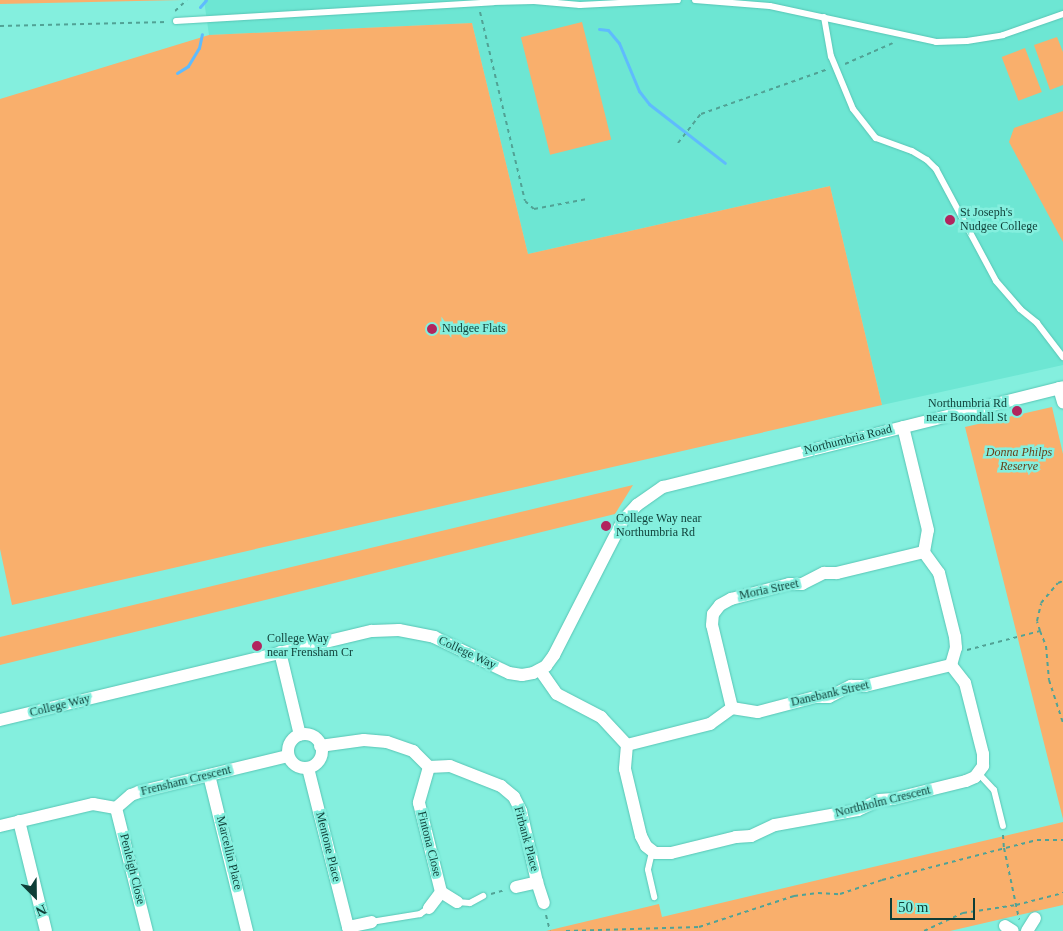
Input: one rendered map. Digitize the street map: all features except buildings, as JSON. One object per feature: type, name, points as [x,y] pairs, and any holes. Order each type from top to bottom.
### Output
[{"type":"street","points":[[1061,388],[1063,402]]},
{"type":"street","name":"Northumbria Road","points":[[540,670],[554,655],[618,528],[637,505],[654,492],[672,484],[1061,388]]},
{"type":"street","points":[[903,427],[928,530],[924,552],[939,573],[955,637],[955,652],[951,665],[964,680],[967,688],[984,760],[979,774]]},
{"type":"street","name":"Moria Street","points":[[732,708],[712,625],[713,614],[720,604],[789,584],[802,584],[824,573],[837,573],[924,552]]},
{"type":"street","name":"College Way","points":[[0,720],[355,634],[399,630],[434,637],[509,673],[522,675],[540,670]]},
{"type":"street","points":[[280,652],[300,735]]},
{"type":"street","name":"Danebank Street","points":[[732,708],[758,712],[815,697],[829,697],[851,686],[865,686],[951,665]]},
{"type":"street","points":[[540,670],[557,694],[601,717],[627,745]]},
{"type":"street","points":[[627,745],[710,724],[732,708]]},
{"type":"street","points":[[300,735],[310,736],[320,746],[321,751],[318,762],[308,768],[298,767],[288,756],[292,741],[300,735]]},
{"type":"street","points":[[320,746],[364,740],[387,742],[413,751],[429,767]]},
{"type":"street","points":[[627,745],[624,769],[641,836],[646,846],[652,852]]},
{"type":"street","name":"Frensham Crescent","points":[[116,808],[135,793],[288,756]]},
{"type":"street","name":"Firbank Place","points":[[429,767],[456,767],[501,786],[514,797],[521,811],[544,902]]},
{"type":"street","name":"Fintona Close","points":[[429,767],[419,802],[440,892],[457,902]]},
{"type":"street","name":"Mentone Place","points":[[308,768],[348,929],[371,922]]},
{"type":"street","name":"Northholm Crescent","points":[[652,852],[660,854],[671,853],[736,837],[751,836],[776,826],[858,810],[879,800],[893,799],[966,781],[979,774]]},
{"type":"street","name":"Marcellin Place","points":[[209,775],[247,931]]},
{"type":"street","points":[[0,826],[93,804],[116,808]]},
{"type":"street","name":"Penleigh Close","points":[[116,808],[147,931]]},
{"type":"street","points":[[19,821],[46,931]]},
{"type":"street","name":"Firbank Place","points":[[516,887],[538,882]]},
{"type":"street","name":"Fintona Close","points":[[428,908],[440,892]]},
{"type":"street","points":[[1017,928],[1035,918]]},
{"type":"lane","points":[[176,21],[479,3],[534,1],[580,5],[678,0]]},
{"type":"lane","points":[[695,0],[770,6],[936,42],[967,40],[1003,34],[1063,14]]},
{"type":"lane","points":[[824,17],[831,56],[853,109],[871,134],[884,143],[912,152],[927,160],[936,169],[996,280],[1020,309],[1037,324],[1063,357]]},
{"type":"lane","points":[[979,774],[994,790],[1003,826]]},
{"type":"lane","points":[[652,852],[648,870],[654,897]]},
{"type":"lane","name":"Fintona Close","points":[[457,902],[470,903],[484,896]]},
{"type":"lane","name":"Fintona Close","points":[[398,917],[420,914],[428,908]]},
{"type":"lane","name":"Mentone Place","points":[[371,922],[398,917]]},
{"type":"path","points":[[164,22],[187,0]]},
{"type":"path","points":[[479,3],[480,18],[524,201],[534,209],[586,199]]},
{"type":"path","points":[[0,26],[176,21]]},
{"type":"path","points":[[678,143],[701,114],[857,60],[906,35]]},
{"type":"path","points":[[1063,581],[1058,583],[1041,603],[1037,621],[1046,646],[1049,680],[1063,723]]},
{"type":"path","points":[[955,652],[1040,631]]},
{"type":"path","points":[[1003,826],[1004,848],[1016,905],[1017,928]]},
{"type":"path","points":[[566,931],[699,928],[794,896],[818,893],[840,894],[882,880],[1004,848],[1047,839],[1063,840]]},
{"type":"path","points":[[484,896],[516,887]]},
{"type":"path","points":[[924,931],[963,913],[1016,905],[1063,894]]},
{"type":"path","points":[[544,902],[550,931]]},
{"type":"shaded area","name":"St Joseph's Nudgee College","points":[[204,0],[1063,0],[1063,365],[882,405],[830,186],[528,254],[472,23],[209,35]]},
{"type":"green space","points":[[0,0],[182,0],[0,4]]},
{"type":"green space","points":[[582,22],[611,139],[550,155],[521,37]]},
{"type":"green space","name":"Nudgee Flats","points":[[472,23],[528,254],[830,186],[882,405],[12,605],[0,549],[0,99],[209,35]]},
{"type":"green space","points":[[1057,37],[1063,52],[1063,85],[1050,90],[1034,45]]},
{"type":"green space","points":[[1025,48],[1042,92],[1019,101],[1002,57]]},
{"type":"green space","points":[[1063,111],[1063,242],[1009,142],[1014,128]]},
{"type":"green space","name":"Donna Philps Reserve","points":[[1052,407],[1063,454],[1063,819],[965,427]]},
{"type":"green space","points":[[633,485],[615,514],[0,665],[0,637]]},
{"type":"green space","points":[[1063,822],[1063,905],[950,931],[546,931],[659,904],[662,917]]},
{"type":"waterway","points":[[200,7],[206,0]]},
{"type":"waterway","points":[[599,29],[608,30],[619,43],[639,91],[649,104],[725,163]]},
{"type":"waterway","points":[[177,73],[188,66],[199,48],[202,34]]},
{"type":"place","name":"St Joseph's Nudgee College","points":[[950,220]]},
{"type":"place","name":"Nudgee Flats","points":[[432,329]]},
{"type":"place","name":"Northumbria Rd near Boondall St","points":[[1017,411]]},
{"type":"place","name":"College Way near Northumbria Rd","points":[[606,526]]},
{"type":"place","name":"College Way near Frensham Cr","points":[[257,646]]}]
